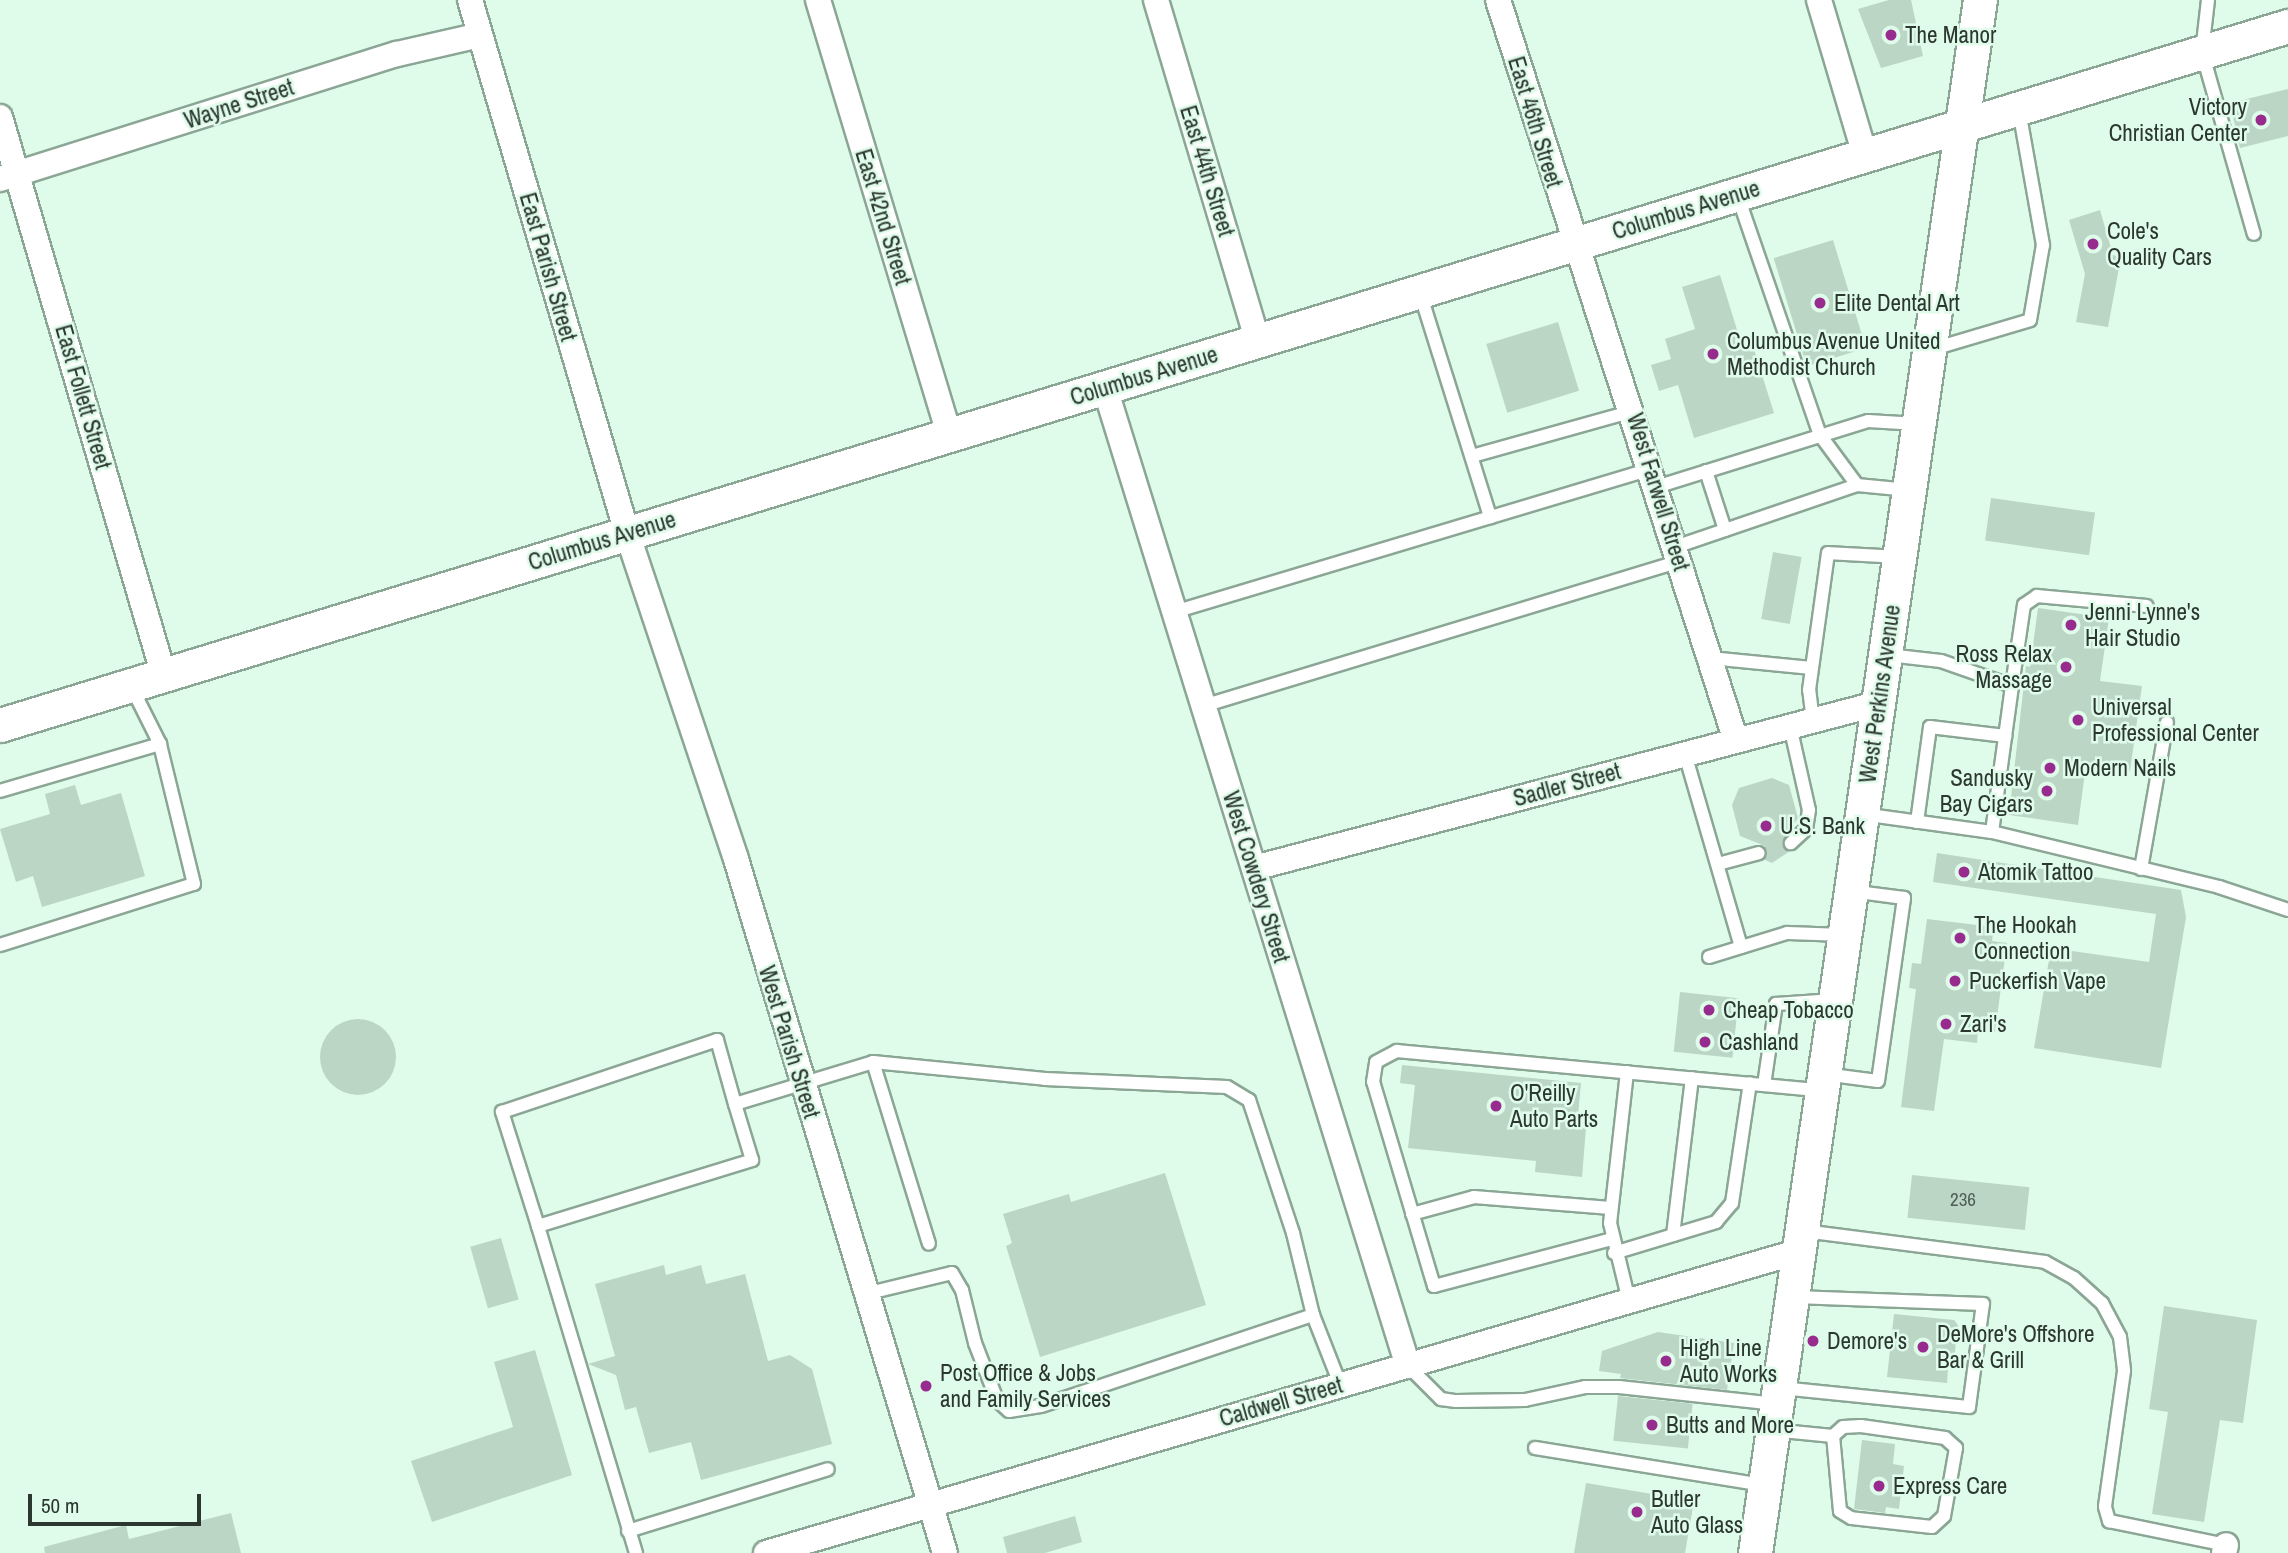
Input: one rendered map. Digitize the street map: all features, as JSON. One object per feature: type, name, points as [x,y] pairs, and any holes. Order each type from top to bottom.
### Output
[{"type":"main road","name":"West Perkins Avenue","points":[[1755,1553],[1798,1241],[1880,703],[1959,126],[1980,0]]},
{"type":"main road","name":"Columbus Avenue","points":[[0,725],[2288,26]]},
{"type":"street","name":"East Parish Street","points":[[470,0],[627,533]]},
{"type":"street","name":"East 42nd Street","points":[[818,0],[949,434]]},
{"type":"street","name":"East 44th Street","points":[[1156,0],[1258,342]]},
{"type":"street","name":"East 46th Street","points":[[1498,0],[1573,244]]},
{"type":"street","points":[[1819,0],[1865,155]]},
{"type":"street","name":"Wayne Street","points":[[9,176],[397,54],[480,35]]},
{"type":"street","name":"East Follett Street","points":[[0,117],[9,176],[164,676]]},
{"type":"street","name":"West Farwell Street","points":[[1573,244],[1633,411],[1736,741]]},
{"type":"street","name":"West Cowdery Street","points":[[1105,388],[1408,1366]]},
{"type":"street","name":"West Parish Street","points":[[627,533],[736,859],[800,1081],[945,1553]]},
{"type":"street","name":"Sadler Street","points":[[1254,868],[1880,703]]},
{"type":"street","name":"Caldwell Street","points":[[766,1553],[1629,1301],[1798,1241]]},
{"type":"lane","points":[[2208,0],[2202,52],[2254,234]]},
{"type":"lane","points":[[1929,350],[2030,320],[2043,245],[2018,107]]},
{"type":"lane","points":[[1737,194],[1820,435],[1857,485]]},
{"type":"lane","points":[[1420,293],[1490,517]]},
{"type":"lane","points":[[1472,456],[1633,411]]},
{"type":"lane","points":[[1174,612],[1490,517],[1653,478],[1706,471],[1868,421],[1919,425]]},
{"type":"lane","points":[[1706,471],[1725,530]]},
{"type":"lane","points":[[1203,706],[1677,554],[1725,530],[1857,485],[1910,490]]},
{"type":"lane","points":[[1791,843],[1805,829],[1809,810],[1802,723],[1828,553],[1900,557]]},
{"type":"lane","points":[[1992,832],[2024,605],[2037,596],[2147,606]]},
{"type":"lane","points":[[1887,654],[1941,661],[2012,686]]},
{"type":"lane","points":[[1710,658],[1812,668]]},
{"type":"lane","points":[[0,945],[194,884],[160,744],[131,686]]},
{"type":"lane","points":[[2141,869],[2167,722]]},
{"type":"lane","points":[[1917,822],[1930,727],[2005,736]]},
{"type":"lane","points":[[0,791],[160,744]]},
{"type":"lane","points":[[1685,754],[1741,947]]},
{"type":"lane","points":[[1863,814],[1992,832],[2141,869],[2288,910]]},
{"type":"lane","points":[[1718,864],[1759,853]]},
{"type":"lane","points":[[1612,1239],[1434,1286],[1373,1082],[1376,1062],[1383,1055],[1398,1051],[1757,1084],[1878,1081],[1905,898],[1851,891]]},
{"type":"lane","points":[[1709,957],[1787,933],[1845,935]]},
{"type":"lane","points":[[1615,1253],[1716,1222],[1732,1203],[1776,1004],[1835,1000]]},
{"type":"lane","points":[[538,1226],[752,1160],[716,1040],[502,1112],[636,1553]]},
{"type":"lane","points":[[873,1062],[929,1244]]},
{"type":"lane","points":[[735,1104],[800,1081],[873,1062],[1045,1079],[1227,1087],[1249,1100],[1293,1233],[1313,1315],[1340,1384]]},
{"type":"lane","points":[[1627,1072],[1611,1208],[1612,1239],[1629,1301]]},
{"type":"lane","points":[[1673,1235],[1692,1078]]},
{"type":"lane","points":[[1412,1214],[1474,1197],[1611,1208]]},
{"type":"lane","points":[[1798,1241],[2045,1262],[2074,1278],[2102,1303],[2120,1337],[2124,1371],[2105,1507],[2109,1521],[2225,1549]]},
{"type":"lane","points":[[866,1294],[952,1273],[962,1290],[975,1343],[997,1400],[1009,1411],[1041,1406],[1313,1315]]},
{"type":"lane","points":[[1408,1366],[1441,1399],[1456,1401],[1525,1399],[1585,1387],[1619,1387],[1775,1407],[1969,1407],[1983,1304],[1790,1297]]},
{"type":"lane","points":[[1775,1407],[1833,1436]]},
{"type":"lane","points":[[1861,1426],[1945,1438],[1956,1448],[1944,1516],[1932,1527],[1850,1518],[1840,1511],[1833,1436],[1843,1427],[1861,1426]]},
{"type":"lane","points":[[1535,1448],[1764,1485]]},
{"type":"lane","points":[[628,1531],[828,1469]]},
{"type":"building","name":"The Manor","points":[[1889,0],[1911,0],[1923,56],[1881,68],[1858,9]]},
{"type":"building","name":"Victory Christian Center","points":[[2288,89],[2288,136],[2240,148],[2230,103]]},
{"type":"building","points":[[2100,210],[2113,255],[2121,257],[2108,327],[2076,322],[2085,274],[2069,220]]},
{"type":"building","name":"Elite Dental Art","points":[[1833,240],[1866,348],[1807,366],[1774,258]]},
{"type":"building","name":"Columbus Avenue United Methodist Church","points":[[1720,275],[1743,349],[1753,346],[1774,413],[1694,438],[1678,385],[1659,391],[1651,365],[1671,359],[1665,339],[1695,329],[1682,287]]},
{"type":"building","points":[[1558,322],[1579,391],[1507,413],[1486,344]]},
{"type":"building","points":[[1991,498],[2095,513],[2089,555],[1985,541]]},
{"type":"building","points":[[1773,552],[1802,557],[1790,624],[1761,619]]},
{"type":"building","name":"Universal Professional Center","points":[[2038,608],[2109,618],[2100,681],[2142,686],[2130,771],[2086,765],[2078,825],[2009,815],[2026,666],[2030,667]]},
{"type":"building","name":"U.S. Bank","points":[[1772,778],[1789,785],[1798,818],[1783,841],[1790,851],[1772,863],[1765,860],[1765,846],[1740,836],[1732,805],[1739,788]]},
{"type":"building","points":[[75,785],[81,805],[121,793],[145,876],[42,907],[33,876],[16,882],[0,829],[50,814],[45,794]]},
{"type":"building","points":[[1937,853],[2181,890],[2186,917],[2161,1068],[2034,1048],[2051,948],[2149,962],[2156,914],[1933,882]]},
{"type":"building","points":[[1927,919],[1994,927],[1992,941],[2007,943],[1995,1032],[1978,1030],[1977,1043],[1944,1039],[1934,1111],[1901,1107],[1916,989],[1909,988],[1912,963],[1921,964]]},
{"type":"building","points":[[1680,992],[1739,998],[1732,1058],[1674,1052]]},
{"type":"building","points":[[358,1019],[373,1022],[385,1030],[393,1042],[396,1057],[393,1072],[385,1084],[373,1092],[358,1095],[343,1092],[331,1084],[323,1072],[320,1057],[323,1042],[331,1030],[343,1022]]},
{"type":"building","name":"O'Reilly Auto Parts","points":[[1402,1065],[1581,1083],[1577,1127],[1586,1128],[1582,1177],[1535,1172],[1536,1161],[1408,1148],[1415,1085],[1400,1083]]},
{"type":"building","points":[[1165,1173],[1206,1305],[1040,1357],[1006,1246],[1012,1243],[1003,1214],[1069,1194],[1071,1202]]},
{"type":"building","points":[[1912,1175],[2029,1187],[2025,1230],[1908,1218]]},
{"type":"building","points":[[501,1238],[519,1300],[488,1308],[470,1247]]},
{"type":"building","points":[[664,1265],[666,1275],[701,1265],[706,1284],[745,1274],[768,1361],[790,1355],[812,1369],[832,1444],[701,1480],[691,1442],[649,1453],[636,1407],[625,1410],[616,1375],[588,1364],[615,1356],[595,1284]]},
{"type":"building","points":[[2164,1306],[2257,1320],[2243,1423],[2220,1420],[2204,1522],[2152,1514],[2168,1412],[2149,1409]]},
{"type":"building","name":"DeMore's Offshore Bar & Grill","points":[[1894,1314],[1954,1320],[1958,1325],[1953,1369],[1948,1369],[1947,1383],[1887,1377]]},
{"type":"building","name":"High Line Auto Works","points":[[1658,1332],[1734,1343],[1727,1390],[1620,1378],[1621,1374],[1599,1371],[1602,1351]]},
{"type":"building","points":[[535,1350],[572,1475],[432,1522],[411,1461],[513,1427],[494,1362]]},
{"type":"building","name":"Butts and More","points":[[1618,1396],[1693,1404],[1688,1449],[1613,1441]]},
{"type":"building","name":"Express Care","points":[[1862,1440],[1895,1444],[1893,1464],[1904,1466],[1899,1509],[1886,1507],[1885,1513],[1854,1509]]},
{"type":"building","name":"Butler Auto Glass","points":[[1586,1483],[1694,1501],[1685,1553],[1574,1553]]},
{"type":"building","points":[[231,1513],[241,1553],[45,1553],[44,1547],[126,1525],[129,1539]]},
{"type":"building","points":[[1075,1516],[1082,1542],[1045,1553],[1007,1553],[1003,1537]]},
{"type":"place","name":"The Manor","points":[[1891,35]]},
{"type":"place","name":"Victory Christian Center","points":[[2261,120]]},
{"type":"place","name":"Cole's Quality Cars","points":[[2093,244]]},
{"type":"place","name":"Elite Dental Art","points":[[1820,303]]},
{"type":"place","name":"Columbus Avenue United Methodist Church","points":[[1713,354]]},
{"type":"place","name":"Jenni Lynne's Hair Studio","points":[[2071,625]]},
{"type":"place","name":"Ross Relax Massage","points":[[2066,667]]},
{"type":"place","name":"Universal Professional Center","points":[[2078,720]]},
{"type":"place","name":"Modern Nails","points":[[2050,768]]},
{"type":"place","name":"Sandusky Bay Cigars","points":[[2047,791]]},
{"type":"place","name":"U.S. Bank","points":[[1766,826]]},
{"type":"place","name":"Atomik Tattoo","points":[[1964,872]]},
{"type":"place","name":"The Hookah Connection","points":[[1960,938]]},
{"type":"place","name":"Puckerfish Vape","points":[[1955,981]]},
{"type":"place","name":"Cheap Tobacco","points":[[1709,1010]]},
{"type":"place","name":"Zari's","points":[[1946,1024]]},
{"type":"place","name":"Cashland","points":[[1705,1042]]},
{"type":"place","name":"O'Reilly Auto Parts","points":[[1496,1106]]},
{"type":"place","name":"Demore's","points":[[1813,1341]]},
{"type":"place","name":"DeMore's Offshore Bar & Grill","points":[[1923,1347]]},
{"type":"place","name":"High Line Auto Works","points":[[1666,1361]]},
{"type":"place","name":"Post Office & Jobs and Family Services","points":[[926,1386]]},
{"type":"place","name":"Butts and More","points":[[1652,1425]]},
{"type":"place","name":"Express Care","points":[[1879,1486]]},
{"type":"place","name":"Butler Auto Glass","points":[[1637,1512]]}]
